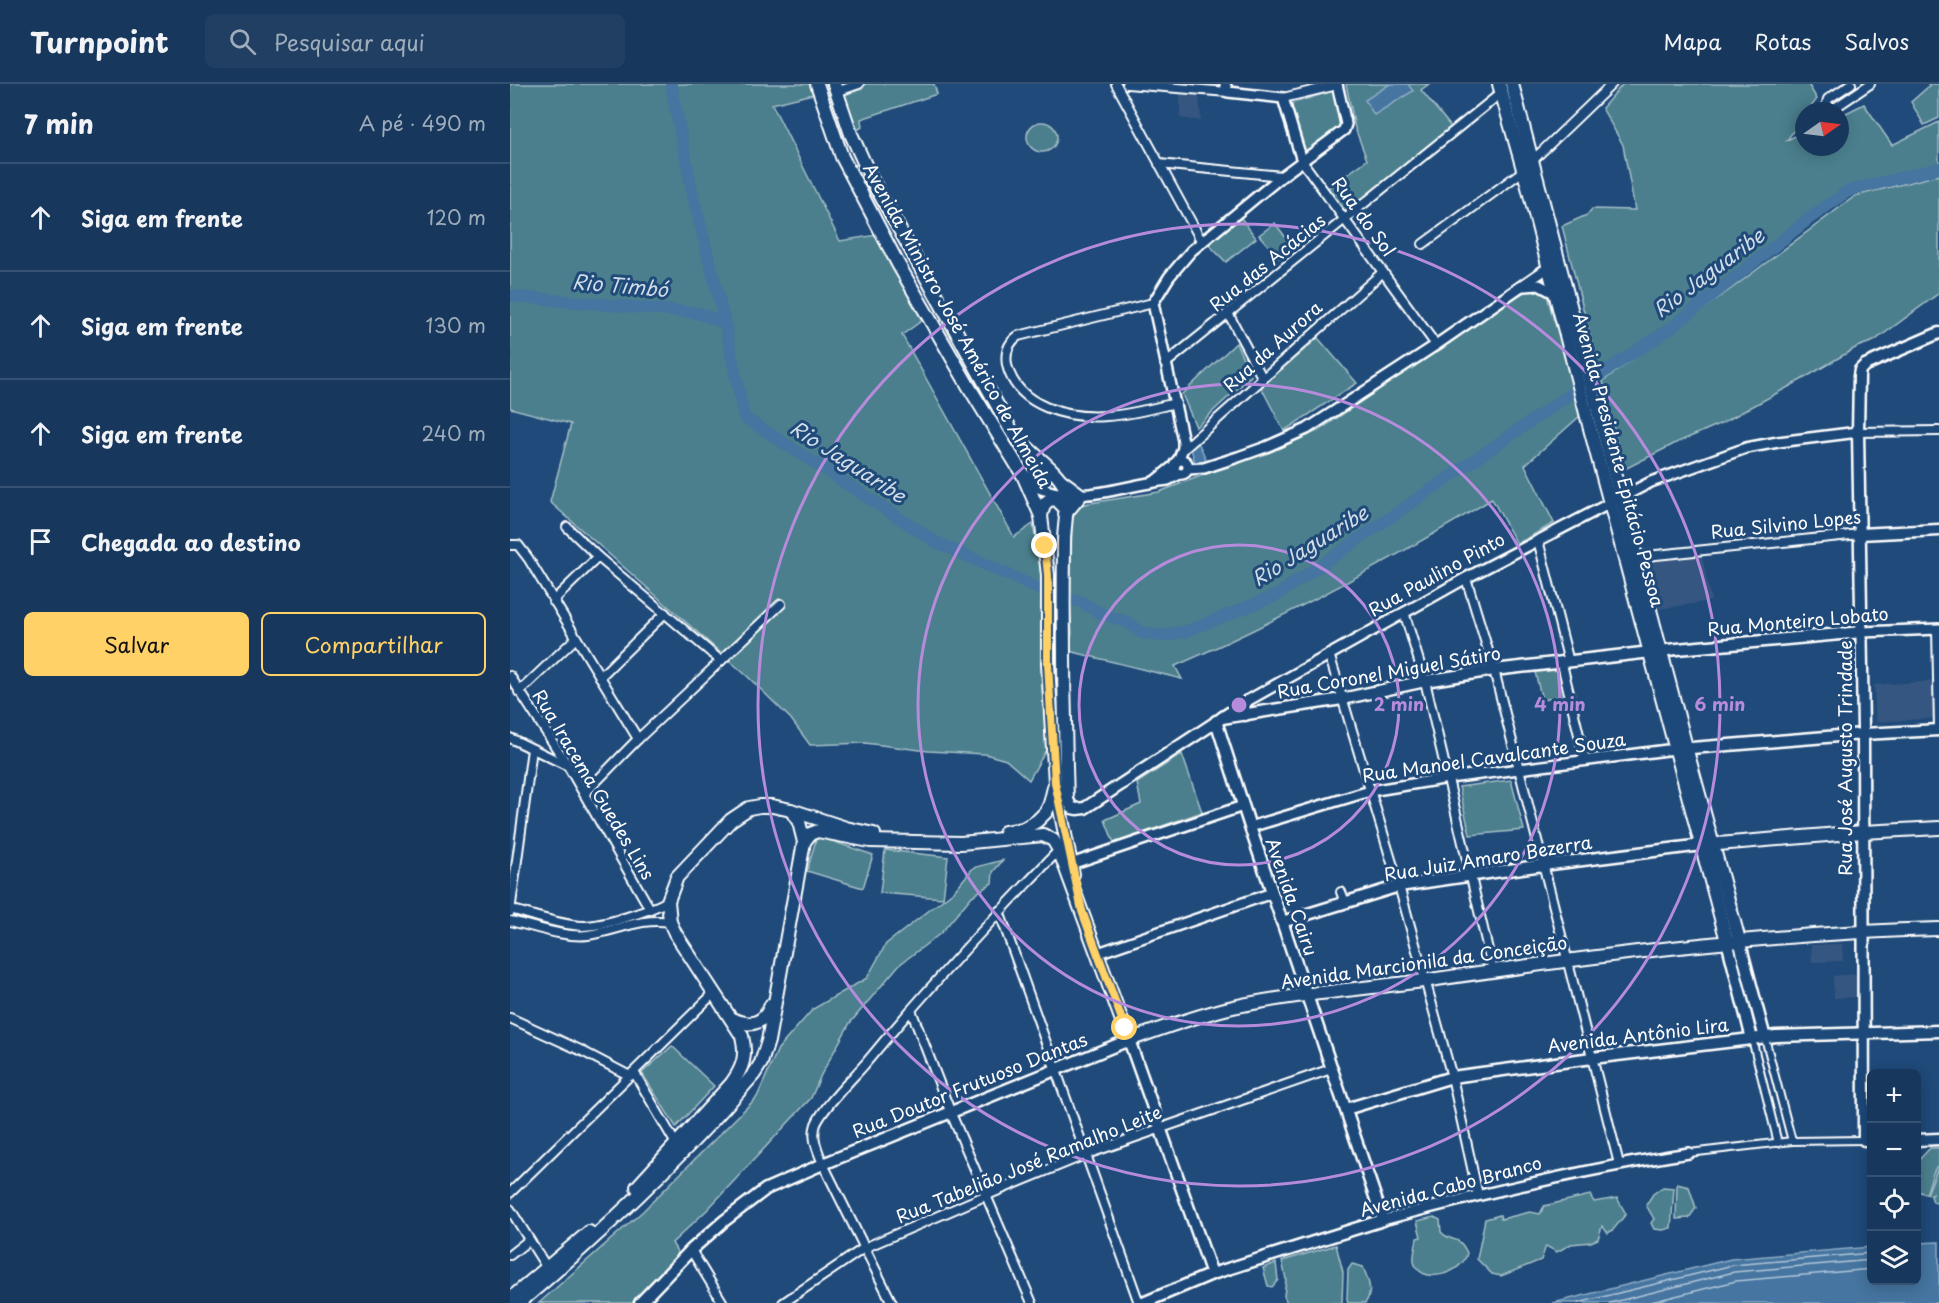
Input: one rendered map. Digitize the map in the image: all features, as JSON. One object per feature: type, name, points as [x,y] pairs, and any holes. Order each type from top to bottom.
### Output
[{"type":"main road","name":"Avenida Ministro José Américo de Almeida","points":[[791,810],[870,834],[938,837],[993,834],[1023,829],[1037,821],[1050,804],[1055,783],[1048,664],[1048,575],[1041,516],[1025,479],[963,378],[898,264],[842,157],[817,84]]},
{"type":"main road","name":"Avenida Presidente Epitácio Pessoa","points":[[1512,84],[1585,358],[1594,419]]},
{"type":"main road","name":"Avenida Ministro José Américo de Almeida","points":[[835,88],[850,134],[872,180],[1011,430],[1024,446],[1059,478],[1065,506],[1064,664],[1067,798]]},
{"type":"main road","name":"Avenida Presidente Epitácio Pessoa","points":[[1500,88],[1572,361],[1594,419],[1733,940],[1765,1038]]},
{"type":"main road","name":"Rua José Augusto Trindade","points":[[1867,1123],[1864,1033],[1859,376],[1860,370],[1865,365],[1939,333]]},
{"type":"main road","points":[[1024,446],[1046,475],[1040,484],[1025,479]]},
{"type":"main road","points":[[1041,516],[1045,504],[1052,499],[1065,506],[1081,495],[1059,478]]},
{"type":"main road","name":"Avenida Presidente Epitácio Pessoa","points":[[1616,500],[1637,557],[1656,652]]},
{"type":"main road","name":"Rua Silvino Lopes","points":[[1860,534],[1939,530]]},
{"type":"main road","name":"Rua Monteiro Lobato","points":[[1565,663],[1862,632]]},
{"type":"main road","name":"Rua Coronel Miguel Sátiro","points":[[1216,721],[1342,699],[1425,681],[1494,670],[1565,663]]},
{"type":"main road","points":[[1245,715],[1244,705],[1247,701]]},
{"type":"main road","name":"Rua Paulino Pinto","points":[[1067,798],[1072,808],[1085,808],[1216,721]]},
{"type":"main road","name":"Avenida Cairu","points":[[1216,721],[1383,1220]]},
{"type":"main road","points":[[1681,748],[1939,729]]},
{"type":"main road","points":[[1055,783],[1082,911]]},
{"type":"main road","points":[[510,1299],[611,1213],[740,1072],[744,1060],[742,1035],[686,952],[670,922],[668,901],[677,877],[739,813],[760,806],[791,810],[799,822],[804,842],[768,1041],[761,1063],[727,1105],[618,1217],[519,1303]]},
{"type":"main road","points":[[1708,845],[1939,828]]},
{"type":"main road","points":[[804,842],[810,834],[818,831],[870,841],[961,843],[1043,835],[1053,840],[1059,850],[1098,953],[1212,1274]]},
{"type":"main road","name":"Rua Juiz Amaro Bezerra","points":[[1282,922],[1343,897],[1399,886],[1543,865],[1708,845]]},
{"type":"main road","name":"Avenida Marcionila da Conceição","points":[[1129,1040],[1176,1023],[1233,1007],[1308,996],[1733,940],[1864,931],[1939,929]]},
{"type":"main road","name":"Avenida Presidente Epitácio Pessoa","points":[[1733,940],[1752,1039]]},
{"type":"main road","points":[[732,1019],[742,1024],[758,1023],[769,1011],[775,995]]},
{"type":"main road","name":"Avenida Antônio Lira","points":[[1346,1109],[1452,1077],[1592,1058],[1752,1039],[1939,1031]]},
{"type":"main road","name":"Rua Doutor Frutuoso Dantas","points":[[640,1303],[692,1250],[753,1197],[781,1181],[1129,1040]]},
{"type":"main road","points":[[1921,1140],[1939,1139]]},
{"type":"main road","name":"Avenida Cabo Branco","points":[[1141,1303],[1212,1274],[1383,1220]]},
{"type":"street","points":[[835,88],[859,84]]},
{"type":"street","points":[[1116,84],[1202,242]]},
{"type":"street","points":[[1127,84],[1227,88],[1283,98],[1337,85],[1345,127],[1282,176],[1181,261],[1153,303],[1018,336],[1008,347],[1006,359],[1008,368],[1019,389],[1029,399],[1043,406],[1058,411],[1104,416],[1176,403]]},
{"type":"street","points":[[1532,161],[1612,84]]},
{"type":"street","points":[[1851,84],[1828,99],[1829,109],[1833,109],[1870,84]]},
{"type":"street","name":"Rua das Acácias","points":[[1165,364],[1344,221],[1500,88]]},
{"type":"street","name":"Rua do Sol","points":[[1283,98],[1302,161],[1436,345]]},
{"type":"street","points":[[1159,164],[1282,176]]},
{"type":"street","points":[[1423,244],[1523,171]]},
{"type":"street","points":[[1176,463],[1176,472],[1204,468],[1266,447],[1307,429],[1436,345],[1549,267]]},
{"type":"street","name":"Rua da Aurora","points":[[1184,446],[1383,272]]},
{"type":"street","points":[[1524,286],[1539,285],[1556,294]]},
{"type":"street","points":[[1153,303],[1165,364],[1176,403],[1186,469]]},
{"type":"street","points":[[1228,313],[1263,379]]},
{"type":"street","points":[[1858,432],[1939,431]]},
{"type":"street","name":"Rua Paulino Pinto","points":[[1216,721],[1329,654],[1466,578],[1658,480],[1746,448],[1858,432]]},
{"type":"street","points":[[1155,481],[1176,463],[1184,446]]},
{"type":"street","points":[[1025,479],[1050,492],[1065,506],[1081,495],[1171,479],[1186,469]]},
{"type":"street","points":[[567,527],[598,557],[721,661]]},
{"type":"street","name":"Rua Silvino Lopes","points":[[1637,557],[1860,534]]},
{"type":"street","points":[[1538,540],[1586,760]]},
{"type":"street","points":[[510,545],[518,545],[528,558],[639,740]]},
{"type":"street","points":[[554,601],[598,557]]},
{"type":"street","points":[[1466,578],[1494,670],[1517,769],[1619,1164]]},
{"type":"street","points":[[584,795],[781,604]]},
{"type":"street","points":[[1404,612],[1425,681],[1493,971]]},
{"type":"street","points":[[600,677],[665,613]]},
{"type":"street","points":[[1938,629],[1939,729]]},
{"type":"street","name":"Rua Monteiro Lobato","points":[[1862,632],[1938,629]]},
{"type":"street","points":[[519,692],[576,638]]},
{"type":"street","points":[[1329,654],[1399,886],[1452,1077],[1478,1195]]},
{"type":"street","name":"Rua Iracema Guedes Lins","points":[[510,676],[568,766],[650,909]]},
{"type":"street","points":[[510,738],[568,766]]},
{"type":"street","name":"Rua Manoel Cavalcante Souza","points":[[1250,827],[1370,791],[1449,778],[1681,748]]},
{"type":"street","points":[[532,750],[510,910],[584,926],[611,921],[668,901]]},
{"type":"street","points":[[1071,864],[1243,806]]},
{"type":"street","points":[[892,1303],[823,1164],[814,1140],[818,1120],[999,911],[1059,850]]},
{"type":"street","points":[[1098,953],[1272,893]]},
{"type":"street","points":[[999,911],[1141,1303]]},
{"type":"street","points":[[510,921],[578,936],[595,934],[639,922],[658,920],[670,922]]},
{"type":"street","points":[[510,1193],[714,993]]},
{"type":"street","points":[[911,1010],[950,1111],[1032,1303]]},
{"type":"street","points":[[510,1018],[632,1074],[676,1144]]},
{"type":"street","points":[[1765,1038],[1792,1141]]},
{"type":"street","points":[[1752,1039],[1778,1143]]},
{"type":"street","name":"Rua Tabelião José Ramalho Leite","points":[[783,1303],[864,1248],[987,1195],[1087,1154],[1332,1069]]},
{"type":"street","name":"Avenida Cabo Branco","points":[[1383,1220],[1478,1195],[1619,1164],[1792,1141],[1867,1140]]},
{"type":"street","points":[[510,1209],[547,1268]]},
{"type":"street","points":[[510,1255],[529,1240]]},
{"type":"street","points":[[692,1250],[723,1303]]},
{"type":"shaded area","points":[[1180,94],[1199,95],[1201,121],[1180,118]]},
{"type":"shaded area","points":[[1702,556],[1711,601],[1659,609],[1648,562]]},
{"type":"shaded area","points":[[1935,681],[1937,718],[1876,722],[1874,685]]},
{"type":"shaded area","points":[[1842,944],[1843,961],[1812,962],[1811,945]]},
{"type":"shaded area","points":[[1856,974],[1858,997],[1834,998],[1833,976]]},
{"type":"green space","points":[[510,84],[810,84],[813,94],[772,104],[840,241],[877,235],[924,319],[902,335],[1014,537],[1033,524],[1041,574],[1047,748],[1029,780],[1006,760],[985,754],[928,751],[865,743],[810,745],[791,719],[747,676],[550,502],[571,424],[510,408]]},
{"type":"green space","points":[[867,84],[934,84],[937,94],[861,119],[862,127],[854,132],[840,93]]},
{"type":"green space","points":[[1346,84],[1429,84],[1421,90],[1451,127],[1346,213],[1328,188],[1367,160],[1355,128]]},
{"type":"green space","points":[[1623,84],[1808,84],[1817,99],[1815,102],[1795,102],[1795,129],[1787,140],[1795,136],[1795,156],[1849,156],[1849,112],[1864,104],[1892,145],[1939,122],[1939,167],[1848,191],[1671,328],[1600,375],[1562,226],[1587,215],[1592,209],[1635,210],[1623,145],[1602,108]]},
{"type":"green space","points":[[1928,84],[1939,84],[1939,118],[1924,125],[1911,102],[1929,86]]},
{"type":"green space","points":[[1336,90],[1344,124],[1303,155],[1287,105]]},
{"type":"green space","points":[[1042,122],[1048,123],[1056,131],[1056,143],[1048,151],[1042,152],[1036,151],[1028,143],[1027,137],[1028,131],[1036,123]]},
{"type":"green space","points":[[1939,175],[1939,293],[1874,341],[1857,347],[1722,423],[1623,470],[1603,381],[1855,196]]},
{"type":"green space","points":[[1238,214],[1256,238],[1226,262],[1207,243]]},
{"type":"green space","points":[[1275,223],[1292,246],[1279,258],[1259,235]]},
{"type":"green space","points":[[1533,288],[1541,289],[1547,295],[1560,334],[1580,416],[1525,465],[1554,523],[1517,544],[1492,499],[1336,588],[1175,666],[1182,679],[1069,651],[1072,633],[1070,606],[1072,521],[1078,505],[1159,492],[1318,431],[1476,323]]},
{"type":"green space","points":[[1318,338],[1357,383],[1284,431],[1261,387]]},
{"type":"green space","points":[[1236,343],[1251,376],[1196,427],[1182,394]]},
{"type":"green space","points":[[1557,670],[1562,696],[1542,700],[1535,672]]},
{"type":"green space","points":[[1182,754],[1202,812],[1114,843],[1105,820],[1141,804],[1137,783]]},
{"type":"green space","points":[[1511,780],[1524,830],[1470,835],[1459,787]]},
{"type":"green space","points":[[817,836],[873,855],[863,888],[807,871]]},
{"type":"green space","points":[[885,850],[948,857],[943,898],[880,893]]},
{"type":"green space","points":[[1003,860],[993,872],[992,883],[972,896],[941,933],[899,965],[850,1023],[811,1098],[708,1209],[672,1243],[679,1255],[632,1303],[539,1303],[643,1211],[757,1097],[778,1049],[813,1009],[867,978],[886,944],[954,891],[973,868]]},
{"type":"green space","points":[[672,1046],[714,1086],[676,1127],[642,1073]]},
{"type":"green space","points":[[1930,1148],[1939,1148],[1939,1166],[1934,1170],[1926,1194],[1921,1192],[1921,1158]]},
{"type":"green space","points":[[1938,1167],[1939,1201],[1936,1203],[1933,1202],[1931,1196],[1934,1193],[1927,1194]]},
{"type":"green space","points":[[1677,1184],[1689,1187],[1696,1208],[1689,1218],[1676,1219]]},
{"type":"green space","points":[[1663,1187],[1674,1188],[1671,1228],[1663,1230],[1654,1229],[1651,1223],[1654,1219],[1646,1205],[1653,1194]]},
{"type":"green space","points":[[1590,1195],[1594,1202],[1617,1198],[1626,1214],[1608,1233],[1602,1226],[1598,1239],[1571,1244],[1557,1252],[1546,1246],[1541,1260],[1501,1276],[1492,1274],[1477,1259],[1485,1219],[1500,1215],[1501,1219],[1530,1212],[1540,1214],[1544,1206]]},
{"type":"green space","points":[[1434,1217],[1440,1220],[1441,1232],[1448,1238],[1461,1243],[1467,1253],[1464,1260],[1451,1271],[1433,1275],[1418,1270],[1414,1262],[1414,1253],[1417,1238],[1421,1237],[1417,1221]]},
{"type":"green space","points":[[1336,1245],[1343,1272],[1342,1303],[1287,1303],[1284,1296],[1286,1279],[1282,1261]]},
{"type":"green space","points":[[1276,1263],[1278,1280],[1272,1287],[1268,1286],[1263,1268]]},
{"type":"green space","points":[[1352,1264],[1363,1267],[1367,1276],[1370,1290],[1365,1303],[1348,1303],[1347,1300],[1348,1270]]},
{"type":"water","points":[[1390,84],[1408,84],[1413,91],[1374,115],[1365,100]]},
{"type":"water","points":[[1197,440],[1207,461],[1196,465],[1190,446]]},
{"type":"water","points":[[1939,1242],[1939,1303],[1553,1303],[1731,1259],[1867,1247],[1867,1285],[1921,1285],[1921,1243]]},
{"type":"waterway","name":"Rio Jaguaribe","points":[[671,84],[693,196],[725,323],[744,417],[936,542],[1052,595],[1082,602],[1102,614],[1127,622],[1142,633],[1162,636],[1187,631],[1277,595],[1671,328],[1810,218],[1848,191],[1939,168]]},
{"type":"waterway","name":"Rio Timbó","points":[[510,296],[698,313],[725,323]]},
{"type":"route","points":[[1045,546],[1048,575],[1048,664],[1055,783],[1082,911],[1125,1028]]}]
